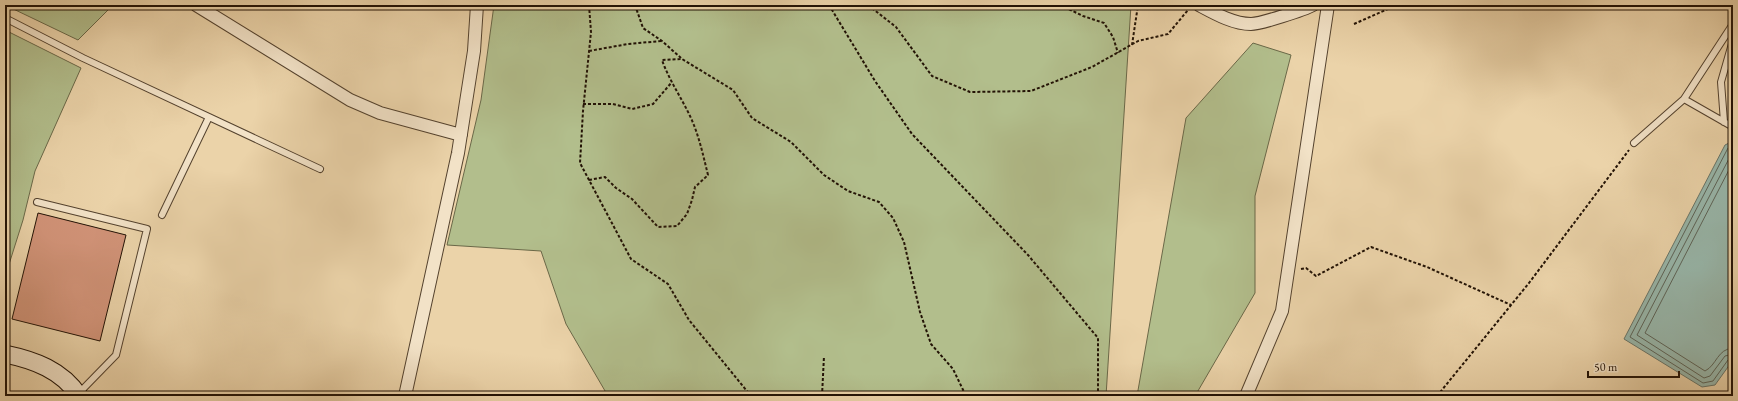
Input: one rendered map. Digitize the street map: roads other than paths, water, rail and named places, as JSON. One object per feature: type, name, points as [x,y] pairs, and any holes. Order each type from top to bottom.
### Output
[{"type":"main road","points":[[5,354],[27,359],[50,370],[64,380],[75,395]]},
{"type":"main road","points":[[5,362],[23,367],[43,376],[75,395]]},
{"type":"street","points":[[196,5],[350,100],[380,113],[461,135]]},
{"type":"street","points":[[405,396],[461,135],[474,51],[477,5]]},
{"type":"street","points":[[1199,5],[1228,19],[1251,24],[1285,15],[1313,5]]},
{"type":"street","points":[[1246,396],[1282,311],[1328,5]]},
{"type":"lane","points":[[5,18],[83,58],[320,169]]},
{"type":"lane","points":[[1634,143],[1684,99],[1733,24]]},
{"type":"lane","points":[[1724,122],[1721,82],[1733,40]]},
{"type":"lane","points":[[1684,99],[1733,127]]},
{"type":"lane","points":[[162,215],[209,117]]},
{"type":"lane","points":[[38,202],[147,229],[116,355],[75,395]]},
{"type":"water","points":[[1733,141],[1733,360],[1715,385],[1702,387],[1624,339],[1725,145]]}]
